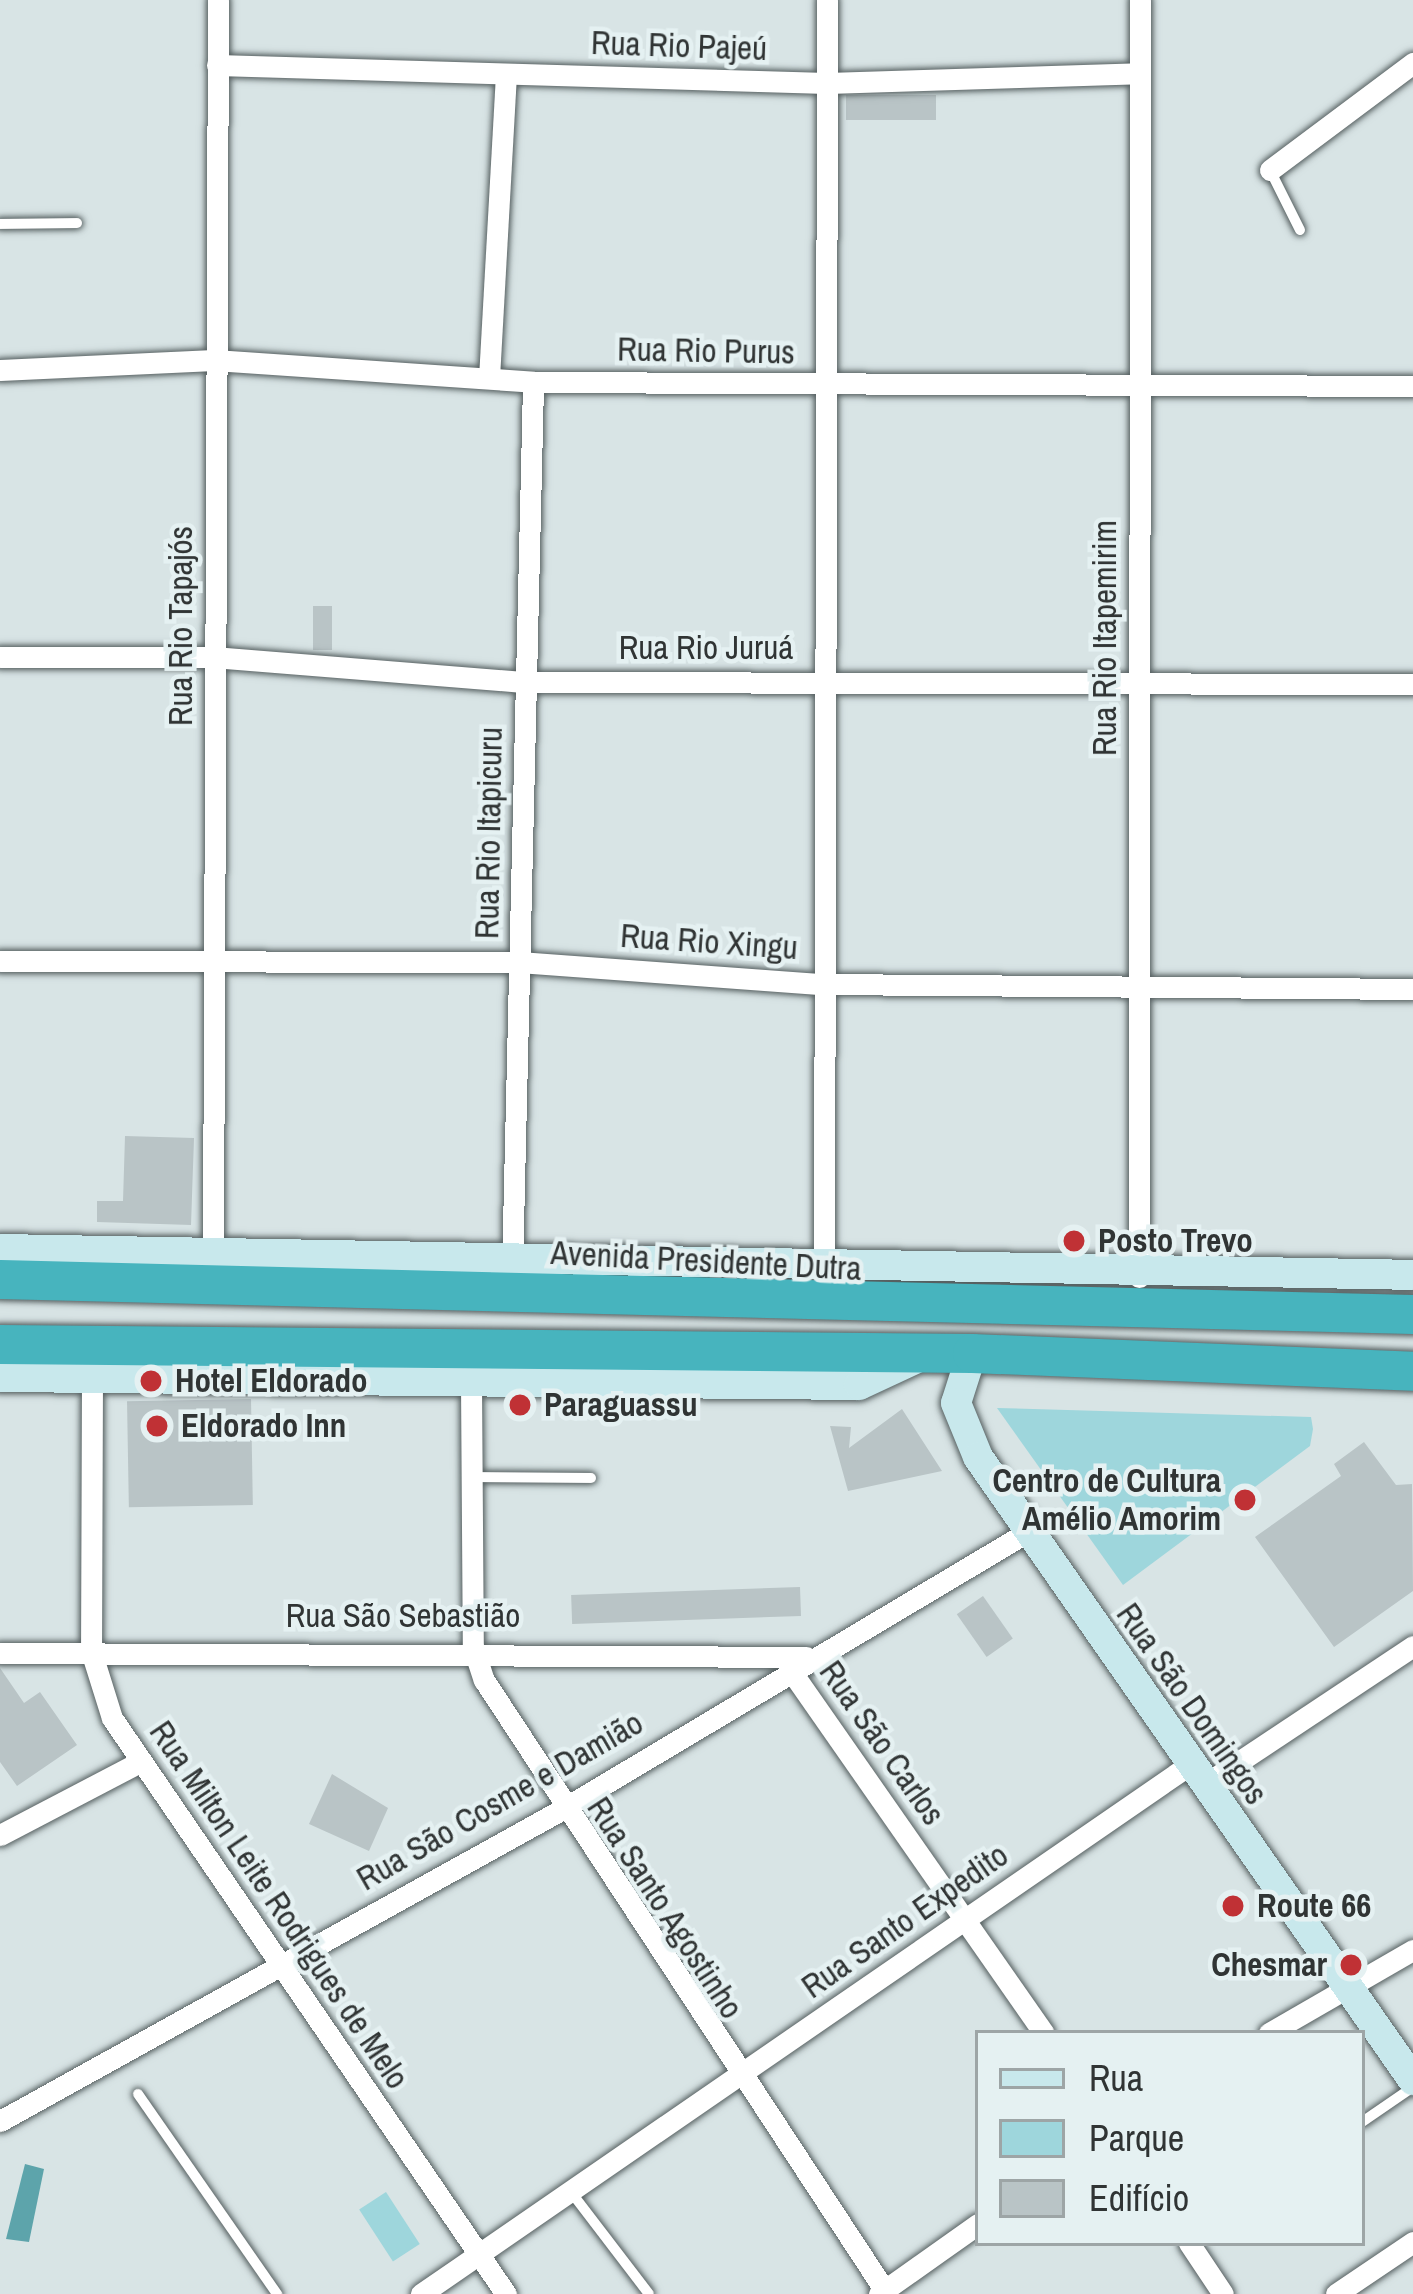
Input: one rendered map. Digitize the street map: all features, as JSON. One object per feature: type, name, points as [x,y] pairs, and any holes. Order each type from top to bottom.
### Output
[{"type":"highway","points":[[343,1257],[382,1281]]},
{"type":"highway","name":"Avenida Presidente Dutra","points":[[0,1279],[382,1281],[512,1268],[883,1292],[1208,1291],[1413,1314]]},
{"type":"highway","points":[[883,1292],[1009,1272]]},
{"type":"highway","points":[[0,1344],[972,1353],[1413,1371]]},
{"type":"highway","points":[[649,1383],[675,1350]]},
{"type":"street","name":"Rua Rio Tapajós","points":[[213,1252],[218,963],[213,657],[218,0]]},
{"type":"street","points":[[824,1268],[822,984],[833,386],[827,0]]},
{"type":"street","name":"Rua Rio Itapemirim","points":[[1139,1277],[1140,0]]},
{"type":"street","points":[[1270,170],[1413,63]]},
{"type":"street","name":"Rua Rio Pajeú","points":[[217,65],[827,83],[1139,73]]},
{"type":"street","points":[[489,379],[506,74]]},
{"type":"street","name":"Rua Rio Purus","points":[[0,370],[214,360],[533,382],[1413,386]]},
{"type":"street","name":"Rua Rio Itapicuru","points":[[512,1268],[533,382]]},
{"type":"street","name":"Rua Rio Juruá","points":[[0,657],[213,657],[526,682],[826,681],[1136,690],[1413,684]]},
{"type":"street","name":"Rua Rio Xingu","points":[[0,961],[519,962],[822,984],[1139,992],[1413,989]]},
{"type":"street","name":"Avenida Presidente Dutra","points":[[0,1249],[213,1252],[512,1268],[1009,1272],[1139,1277],[1208,1291],[1413,1275]]},
{"type":"street","points":[[0,1377],[471,1384],[881,1383],[928,1353]]},
{"type":"street","name":"Rua São Domingos","points":[[972,1353],[961,1421],[1030,1532],[1413,2084]]},
{"type":"street","name":"Rua Milton Leite Rodrigues de Melo","points":[[92,1376],[91,1651],[138,1762],[506,2294]]},
{"type":"street","name":"Rua Santo Agostinho","points":[[471,1384],[473,1647],[561,1810],[884,2293]]},
{"type":"street","name":"Rua São Cosme e Damião","points":[[0,2121],[561,1810],[798,1662],[1030,1532]]},
{"type":"street","name":"Rua Santo Expedito","points":[[422,2294],[964,1919],[1413,1646]]},
{"type":"street","name":"Rua São Sebastião","points":[[0,1653],[473,1647],[798,1662]]},
{"type":"street","name":"Rua São Carlos","points":[[798,1662],[964,1919],[1042,2030]]},
{"type":"street","points":[[0,1835],[138,1762]]},
{"type":"street","points":[[1274,2030],[1413,1950]]},
{"type":"street","points":[[884,2293],[975,2226]]},
{"type":"street","points":[[1336,2294],[1413,2242]]},
{"type":"street","points":[[1191,2246],[1223,2294]]},
{"type":"lane","points":[[1270,170],[1300,230]]},
{"type":"lane","points":[[0,224],[77,223]]},
{"type":"lane","points":[[472,1478],[590,1478]]},
{"type":"lane","points":[[1365,2120],[1413,2084]]},
{"type":"lane","points":[[138,2094],[277,2294]]},
{"type":"lane","points":[[571,2192],[649,2294]]},
{"type":"green space","points":[[997,1408],[1311,1417],[1313,1429],[1310,1446],[1123,1585]]},
{"type":"green space","points":[[386,2192],[420,2244],[393,2261],[359,2209]]},
{"type":"shaded area","points":[[25,2164],[44,2169],[29,2242],[6,2239]]},
{"type":"building","points":[[846,95],[936,95],[936,120],[846,120]]},
{"type":"building","points":[[313,606],[332,606],[332,650],[313,650]]},
{"type":"building","points":[[125,1136],[194,1138],[191,1225],[97,1222],[97,1201],[123,1201]]},
{"type":"building","points":[[251,1399],[253,1505],[129,1507],[127,1401]]},
{"type":"building","points":[[902,1409],[942,1471],[848,1491],[830,1426],[851,1427],[849,1448]]},
{"type":"building","points":[[1364,1442],[1396,1485],[1412,1484],[1413,1591],[1334,1647],[1255,1537],[1341,1476],[1334,1464]]},
{"type":"building","points":[[800,1587],[801,1616],[572,1624],[571,1595]]},
{"type":"building","points":[[983,1596],[1013,1639],[987,1657],[957,1614]]},
{"type":"building","points":[[0,1668],[24,1703],[40,1692],[77,1745],[17,1786],[0,1762]]},
{"type":"building","points":[[332,1774],[388,1808],[369,1851],[309,1824]]},
{"type":"place","name":"Posto Trevo","points":[[1074,1241]]},
{"type":"place","name":"Hotel Eldorado","points":[[151,1381]]},
{"type":"place","name":"Paraguassu","points":[[520,1405]]},
{"type":"place","name":"Eldorado Inn","points":[[157,1426]]},
{"type":"place","name":"Centro de Cultura Amélio Amorim","points":[[1245,1500]]},
{"type":"place","name":"Route 66","points":[[1233,1906]]},
{"type":"place","name":"Chesmar","points":[[1351,1965]]}]
